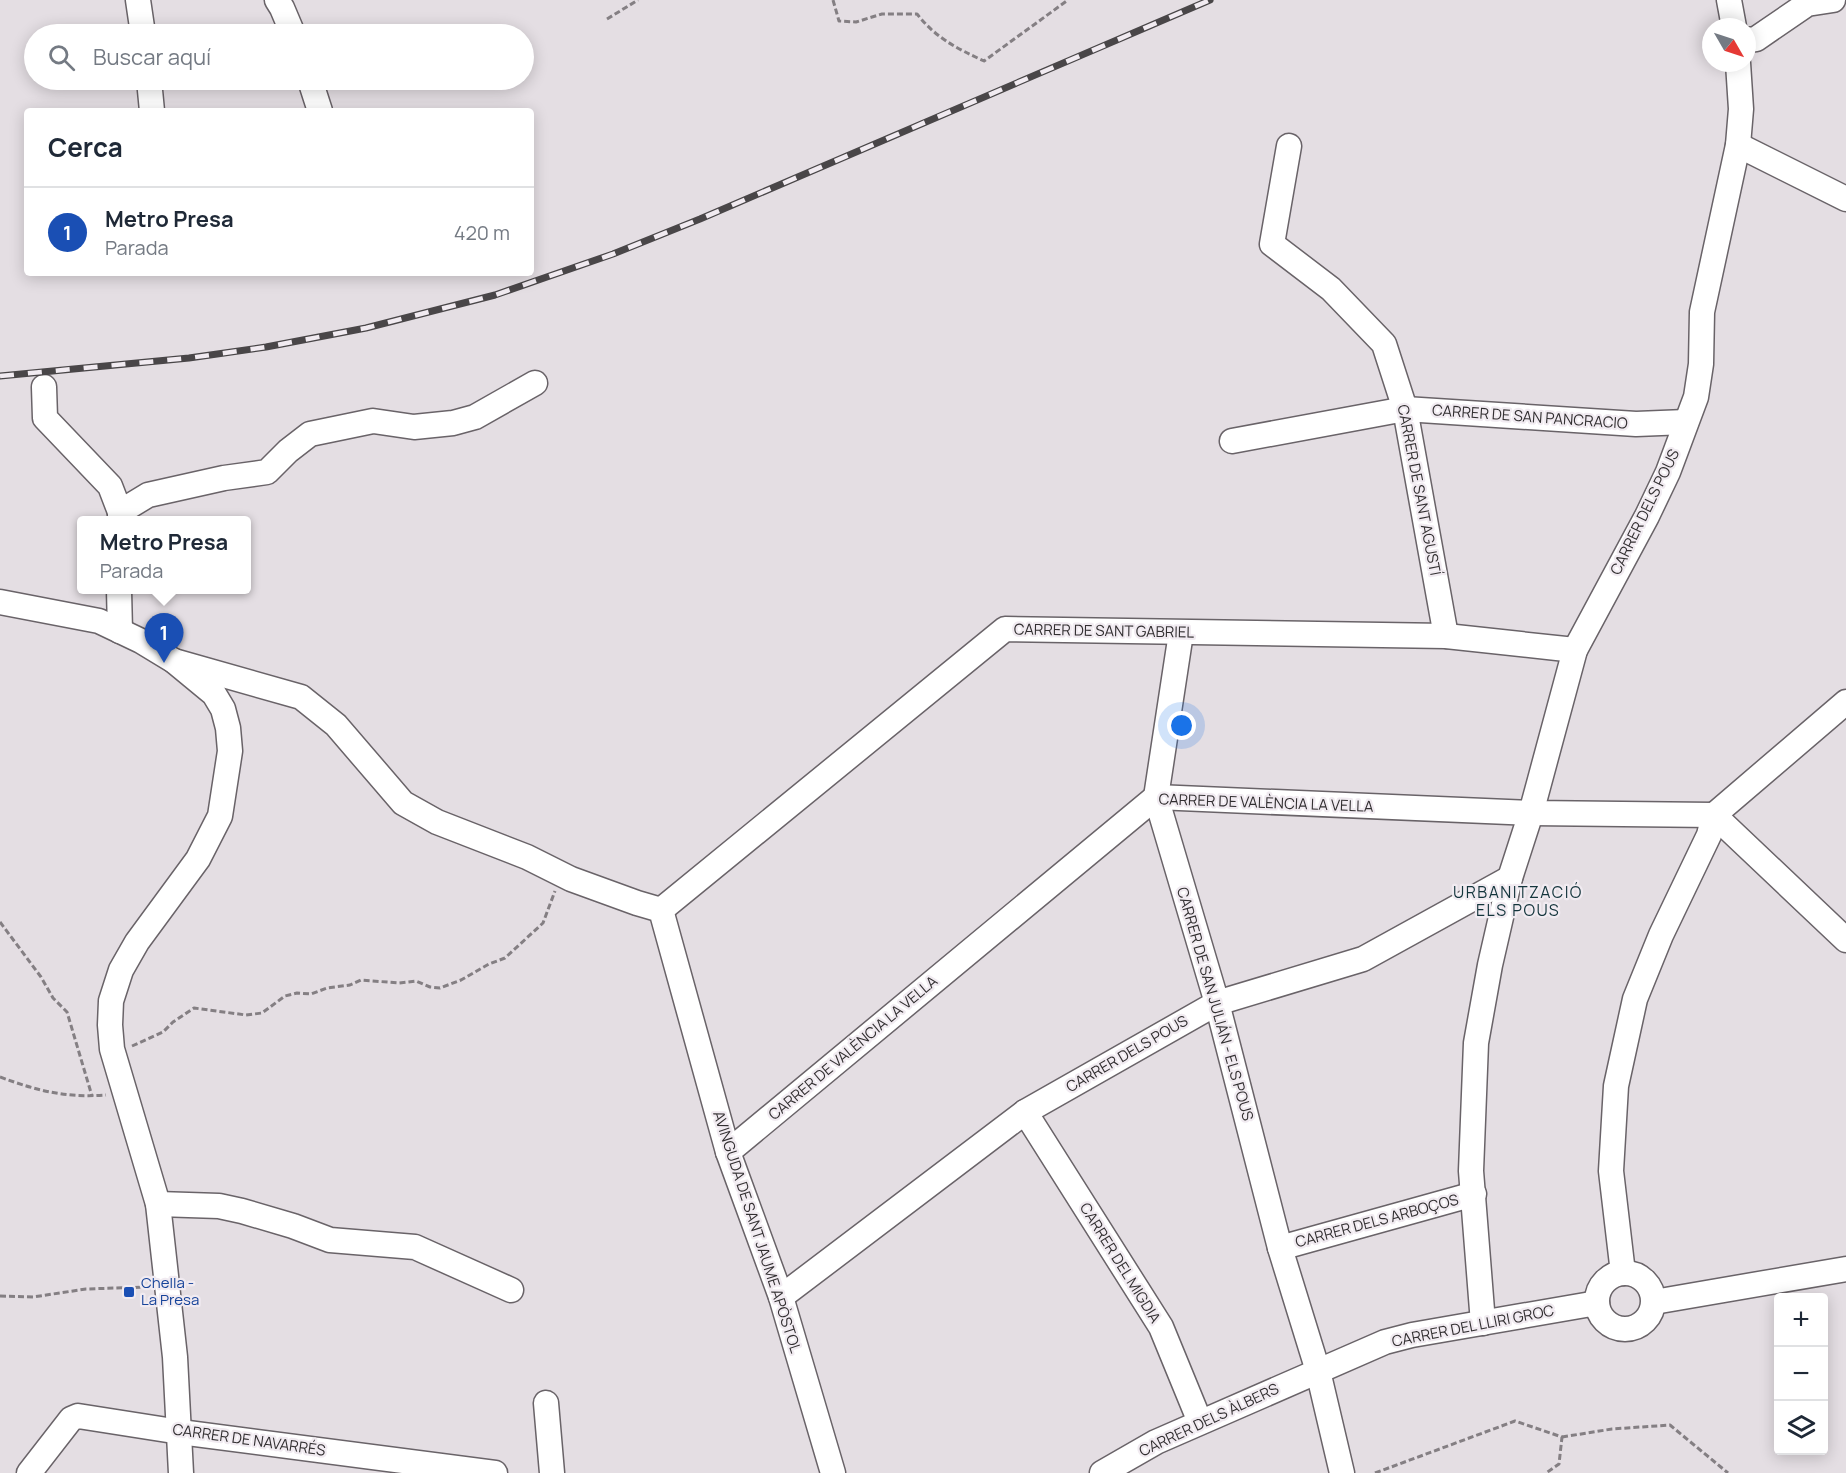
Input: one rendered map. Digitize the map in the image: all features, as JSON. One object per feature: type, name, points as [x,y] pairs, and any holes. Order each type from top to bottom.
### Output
[{"type":"street","points":[[138,0],[142,24]]},
{"type":"street","points":[[277,0],[288,24]]},
{"type":"street","points":[[1729,0],[1732,18]]},
{"type":"street","points":[[1756,39],[1807,4],[1833,0]]},
{"type":"street","name":"CARRER DELS POUS","points":[[1483,1323],[1471,1171],[1476,1043],[1490,965],[1510,878],[1531,813],[1575,650],[1647,516],[1668,471],[1696,397],[1701,364],[1702,312],[1738,146],[1741,110],[1739,72]]},
{"type":"street","points":[[150,90],[152,108]]},
{"type":"street","points":[[313,90],[319,108]]},
{"type":"street","name":"CARRER DE SANT AGUSTÍ","points":[[1289,146],[1272,244],[1331,289],[1384,344],[1405,410],[1446,636]]},
{"type":"street","points":[[1738,146],[1846,199]]},
{"type":"street","points":[[44,387],[45,418],[110,486],[120,516],[148,495],[224,478],[267,472],[288,451],[310,434],[373,422],[414,428],[453,423],[475,417],[535,383]]},
{"type":"street","name":"CARRER DE SAN PANCRACIO","points":[[1232,441],[1405,410],[1636,424],[1686,422]]},
{"type":"street","points":[[119,594],[120,631]]},
{"type":"street","points":[[0,602],[99,621],[120,631],[174,661],[214,694],[223,709],[228,728],[230,751],[220,816],[198,859],[137,942],[121,970],[111,1001],[112,1050],[158,1204],[175,1357],[181,1473]]},
{"type":"street","name":"CARRER DE SANT GABRIEL","points":[[661,910],[1005,629],[1446,636],[1575,650]]},
{"type":"street","name":"CARRER DE SAN JULIÁN - ELS POUS","points":[[1181,633],[1156,796],[1217,1003],[1280,1248],[1318,1371],[1342,1473]]},
{"type":"street","points":[[174,661],[301,697],[336,725],[403,803],[437,822],[526,857],[561,874],[661,910]]},
{"type":"street","points":[[1623,1273],[1611,1171],[1616,1086],[1635,999],[1661,935],[1709,835],[1714,815],[1846,702]]},
{"type":"street","name":"CARRER DE VALÈNCIA LA VELLA","points":[[728,1152],[1156,796],[1531,813],[1714,815]]},
{"type":"street","points":[[1714,815],[1846,940]]},
{"type":"street","name":"CARRER DELS POUS","points":[[781,1297],[1025,1112],[1217,1003],[1363,959],[1510,878]]},
{"type":"street","name":"AVINGUDA DE SANT JAUME APÒSTOL","points":[[661,910],[728,1152],[781,1297],[833,1473]]},
{"type":"street","name":"CARRER DEL MIGDIA","points":[[1025,1112],[1161,1327],[1200,1422]]},
{"type":"street","name":"CARRER DELS ARBOÇOS","points":[[1280,1248],[1474,1194]]},
{"type":"street","points":[[158,1204],[219,1206],[293,1226],[330,1240],[415,1247],[511,1290]]},
{"type":"street","points":[[1653,1302],[1846,1269]]},
{"type":"street","points":[[1623,1273],[1638,1276],[1646,1282],[1652,1292],[1653,1302],[1650,1315],[1644,1323],[1627,1330],[1610,1326],[1600,1316],[1597,1297],[1605,1281],[1623,1273]]},
{"type":"street","name":"CARRER DEL LLIRI GROC","points":[[1318,1371],[1385,1342],[1597,1303]]},
{"type":"street","name":"CARRER DELS ÀLBERS","points":[[1102,1473],[1156,1442],[1318,1371]]},
{"type":"street","points":[[546,1402],[552,1473]]},
{"type":"street","name":"CARRER DE NAVARRÉS","points":[[29,1473],[71,1419],[78,1416],[180,1432],[495,1473]]},
{"type":"path","points":[[607,19],[638,0]]},
{"type":"path","points":[[833,0],[839,21],[856,22],[882,14],[917,14],[930,30],[954,47],[984,61],[1068,0]]},
{"type":"path","points":[[112,1050],[133,1046],[163,1032],[194,1008],[246,1015],[262,1013],[285,996],[297,993],[311,994],[327,988],[350,985],[361,980],[399,983],[416,981],[430,987],[440,988],[505,958],[543,923],[561,874]]},
{"type":"path","points":[[0,922],[42,977],[53,998],[67,1012],[92,1096]]},
{"type":"path","points":[[0,1077],[39,1091],[92,1096],[125,1094]]},
{"type":"path","points":[[0,1296],[33,1297],[86,1289],[166,1286]]},
{"type":"path","points":[[1375,1473],[1515,1421],[1562,1437],[1612,1429],[1670,1425],[1728,1473]]},
{"type":"path","points":[[1546,1473],[1559,1464],[1562,1437]]},
{"type":"railway","points":[[0,376],[189,358],[266,347],[366,328],[495,295],[613,254],[700,219],[1210,0]]},
{"type":"place","name":"Metro Presa","points":[[164,663]]},
{"type":"place","name":"Chella - La Presa","points":[[129,1292]]},
{"type":"district","name":"URBANITZACIÓ ELS POUS","points":[[1518,901]]}]
